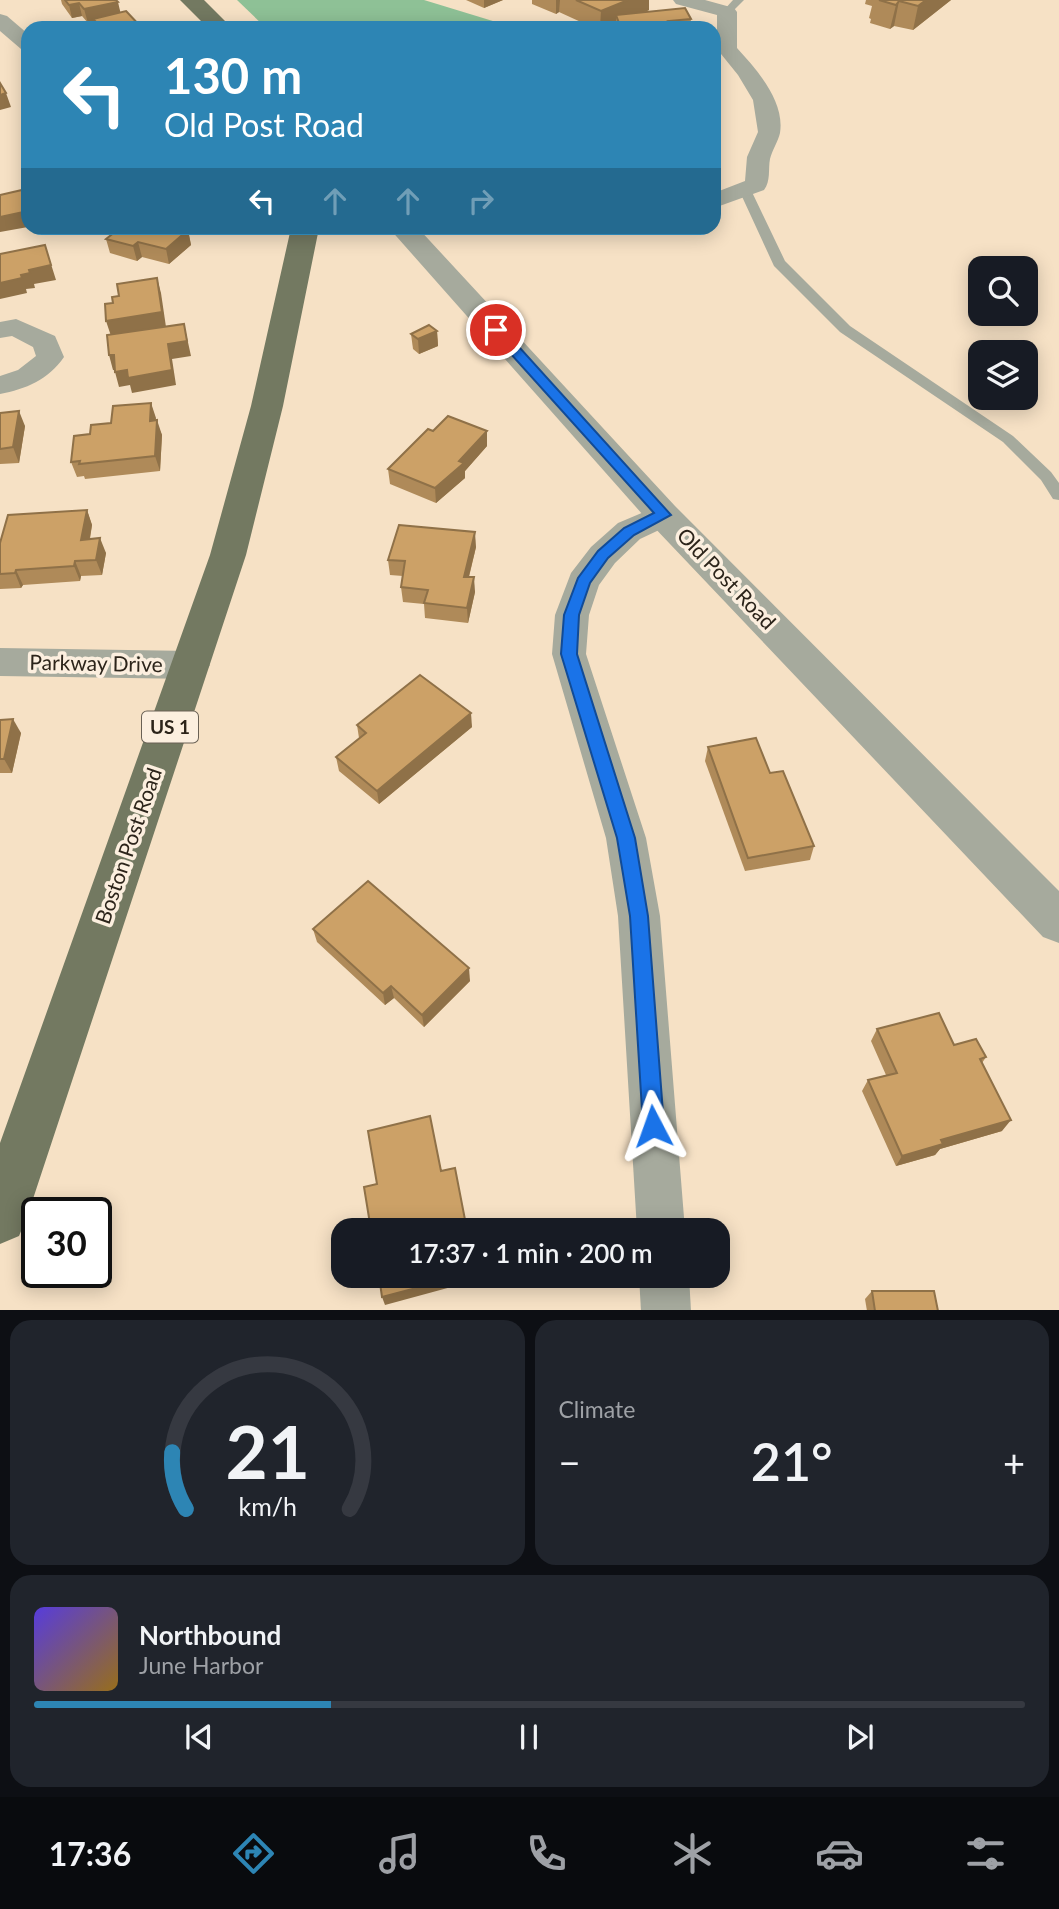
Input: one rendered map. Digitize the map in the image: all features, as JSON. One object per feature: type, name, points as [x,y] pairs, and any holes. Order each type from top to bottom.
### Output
[{"type":"main road","points":[[191,0],[214,21]]},
{"type":"main road","name":"Boston Post Road","points":[[0,1217],[228,555],[310,235]]},
{"type":"street","points":[[683,0],[733,6],[727,49],[747,72],[764,100],[769,132],[758,157],[756,185],[721,199]]},
{"type":"street","points":[[0,19],[21,47]]},
{"type":"street","name":"Old Post Road","points":[[409,235],[663,515],[1059,922]]},
{"type":"street","points":[[0,330],[16,327],[45,342],[50,357],[43,366],[16,383],[0,385]]},
{"type":"street","points":[[660,1218],[639,916],[626,838],[569,654],[572,615],[583,582],[603,555],[629,531],[663,515]]},
{"type":"street","name":"Parkway Drive","points":[[0,662],[192,665]]},
{"type":"street","points":[[665,1288],[666,1310]]},
{"type":"lane","points":[[745,190],[779,263],[845,329],[1008,439],[1046,476],[1059,495]]},
{"type":"green space","points":[[237,0],[424,0],[493,21],[259,21]]},
{"type":"building","points":[[65,0],[118,2],[84,9],[79,3],[69,5]]},
{"type":"building","points":[[576,0],[628,0],[601,11]]},
{"type":"building","points":[[879,0],[926,0],[918,6],[899,1],[896,5]]},
{"type":"building","points":[[685,8],[691,19],[618,21],[616,15]]},
{"type":"building","points":[[126,11],[135,21],[95,21],[93,19]]},
{"type":"building","points":[[0,83],[6,93],[0,95]]},
{"type":"building","points":[[21,190],[21,212],[0,217],[0,195]]},
{"type":"building","points":[[111,235],[182,235],[166,249],[138,242],[133,246],[106,239]]},
{"type":"building","points":[[45,245],[51,265],[29,270],[30,273],[21,275],[22,278],[0,283],[0,254]]},
{"type":"building","points":[[157,278],[162,312],[106,321],[105,304],[113,303],[112,297],[119,296],[117,284]]},
{"type":"building","points":[[184,324],[187,341],[168,344],[172,370],[128,378],[127,370],[115,372],[114,355],[109,355],[107,335]]},
{"type":"building","points":[[429,325],[437,331],[418,339],[411,334]]},
{"type":"building","points":[[151,403],[150,421],[157,420],[155,456],[79,464],[80,461],[71,462],[74,436],[90,434],[91,425],[111,423],[113,406]]},
{"type":"building","points":[[19,411],[13,447],[0,449],[0,413]]},
{"type":"building","points":[[448,416],[487,431],[459,461],[464,463],[435,488],[388,469],[428,429],[433,431]]},
{"type":"building","points":[[87,510],[81,540],[100,538],[96,560],[75,561],[74,566],[16,570],[15,573],[0,574],[0,543],[8,515]]},
{"type":"building","points":[[399,525],[475,532],[464,577],[474,577],[467,608],[424,603],[428,590],[401,587],[405,561],[388,560]]},
{"type":"building","points":[[420,675],[471,713],[377,791],[336,757],[366,733],[357,725]]},
{"type":"building","points":[[13,719],[4,759],[0,759],[0,720]]},
{"type":"building","points":[[756,738],[770,773],[783,771],[814,846],[748,858],[708,747]]},
{"type":"building","points":[[368,881],[469,968],[422,1015],[391,986],[383,993],[313,929]]},
{"type":"building","points":[[939,1013],[954,1045],[976,1039],[986,1057],[980,1059],[1011,1120],[941,1140],[943,1144],[902,1156],[868,1080],[897,1073],[877,1029]]},
{"type":"building","points":[[430,1116],[441,1171],[455,1168],[465,1218],[369,1218],[364,1187],[377,1184],[368,1131]]},
{"type":"building","points":[[381,1288],[416,1288],[382,1297]]},
{"type":"building","points":[[872,1291],[934,1291],[938,1310],[875,1310]]},
{"type":"route","points":[[496,330],[663,515],[629,531],[603,555],[583,582],[572,615],[569,654],[626,838],[639,916],[653,1126]]}]
